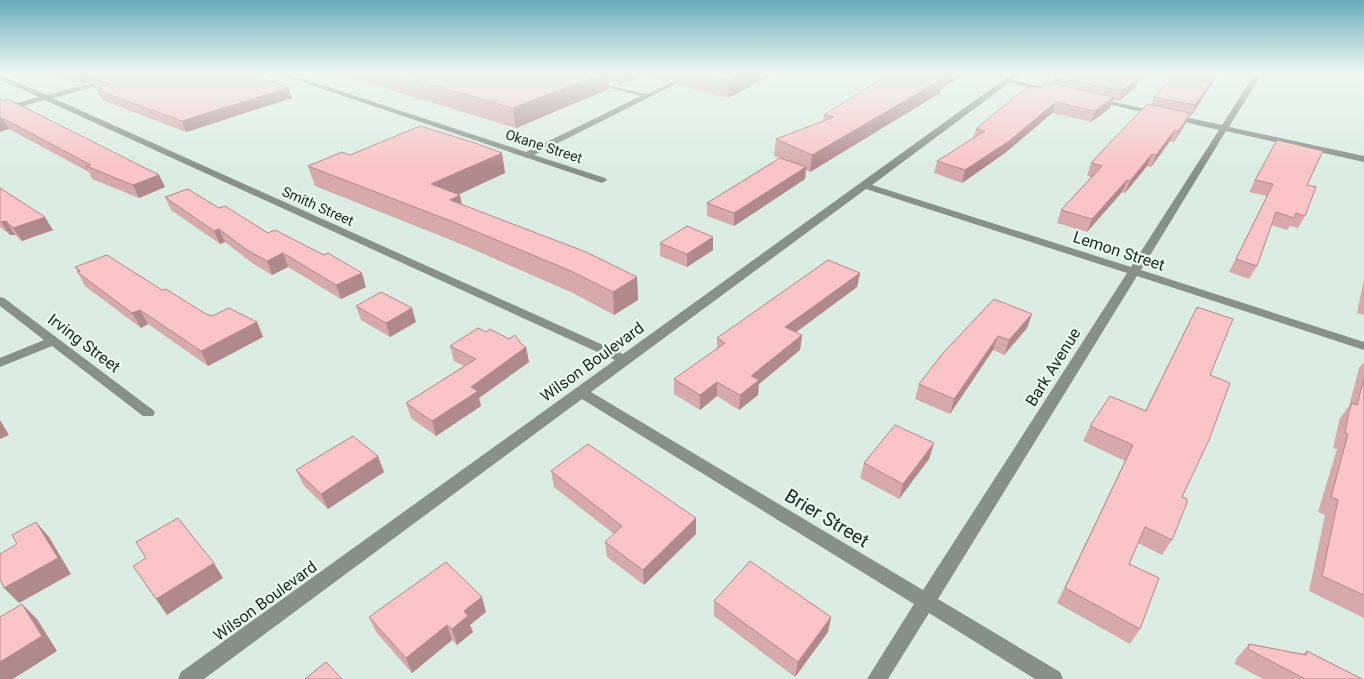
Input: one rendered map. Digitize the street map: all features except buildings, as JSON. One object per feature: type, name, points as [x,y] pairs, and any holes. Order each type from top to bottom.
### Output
[{"type":"street","points":[[0,110],[21,105]]},
{"type":"street","name":"Smith Street","points":[[62,105],[624,360]]},
{"type":"street","name":"Okane Street","points":[[374,105],[602,180]]},
{"type":"street","points":[[527,155],[630,105]]},
{"type":"street","name":"Wilson Boulevard","points":[[188,679],[975,105]]},
{"type":"street","points":[[1114,105],[1364,159]]},
{"type":"street","name":"Bark Avenue","points":[[877,679],[1239,105]]},
{"type":"street","name":"Lemon Street","points":[[864,185],[1364,346]]},
{"type":"street","name":"Irving Street","points":[[0,300],[148,413]]},
{"type":"street","points":[[0,363],[53,341]]},
{"type":"street","name":"Brier Street","points":[[580,392],[1053,679]]}]
